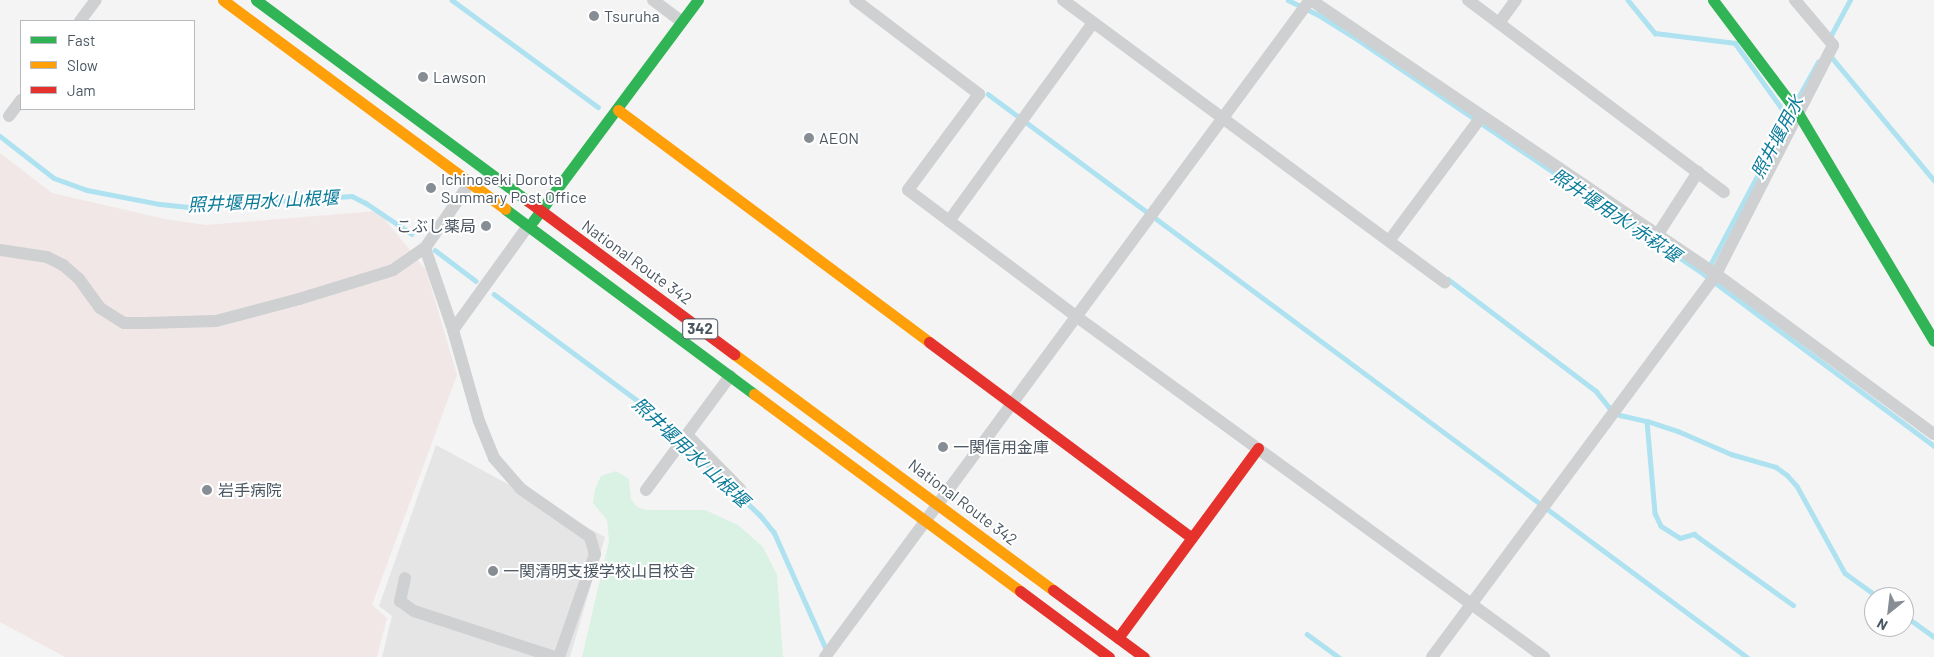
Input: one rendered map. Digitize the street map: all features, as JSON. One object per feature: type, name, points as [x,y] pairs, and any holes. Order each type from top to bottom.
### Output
[{"type":"main road","name":"342","points":[[222,0],[1109,657]]},
{"type":"main road","name":"National Route 342","points":[[256,0],[1144,657]]},
{"type":"main road","points":[[528,226],[542,212],[698,0]]},
{"type":"main road","points":[[1713,0],[1798,113],[1934,341]]},
{"type":"main road","points":[[618,110],[1191,537]]},
{"type":"main road","points":[[1118,638],[1258,448]]},
{"type":"street","points":[[81,20],[96,0]]},
{"type":"street","points":[[653,0],[682,22]]},
{"type":"street","points":[[855,0],[979,94],[908,190],[1077,316],[1544,657]]},
{"type":"street","points":[[1063,0],[1445,283]]},
{"type":"street","points":[[825,657],[925,519],[1224,119],[1310,0],[1716,274],[1934,434]]},
{"type":"street","points":[[1468,0],[1724,192]]},
{"type":"street","points":[[1499,23],[1516,0]]},
{"type":"street","points":[[1432,657],[1716,274],[1833,45],[1795,0]]},
{"type":"street","points":[[950,221],[1093,22]]},
{"type":"street","points":[[9,116],[20,101]]},
{"type":"street","points":[[1389,241],[1482,117]]},
{"type":"street","points":[[1658,234],[1698,172]]},
{"type":"street","points":[[0,250],[47,257],[64,265],[79,279],[100,308],[124,322],[216,321],[393,270],[425,248],[470,184]]},
{"type":"street","points":[[453,330],[528,226]]},
{"type":"street","points":[[425,248],[453,330],[480,421],[494,458],[521,489],[590,537],[596,554],[559,657]]},
{"type":"street","points":[[646,490],[730,376]]},
{"type":"street","points":[[686,435],[740,489]]},
{"type":"street","points":[[405,578],[400,601],[414,611],[555,657]]},
{"type":"shaded area","name":"岩手病院","points":[[0,153],[52,193],[165,219],[206,225],[378,211],[426,270],[457,375],[372,605],[387,618],[377,657],[65,657],[0,622]]},
{"type":"shaded area","name":"一関清明支援学校山目校舎","points":[[436,445],[605,537],[570,657],[382,657],[392,616],[379,606]]},
{"type":"green space","points":[[616,471],[629,479],[631,499],[637,507],[646,510],[705,510],[738,525],[763,547],[777,575],[783,657],[582,657],[609,541],[607,520],[593,503],[595,489],[601,476]]},
{"type":"waterway","points":[[452,0],[598,107]]},
{"type":"waterway","name":"照井堰用水/赤萩堰","points":[[1288,0],[1317,14],[1351,35],[1705,275],[1934,446]]},
{"type":"waterway","points":[[1628,0],[1655,33],[1735,43],[1788,117]]},
{"type":"waterway","name":"照井堰用水","points":[[1829,39],[1850,0]]},
{"type":"waterway","points":[[1829,54],[1934,180]]},
{"type":"waterway","name":"照井堰用水","points":[[1795,103],[1818,62]]},
{"type":"waterway","points":[[988,94],[1747,657]]},
{"type":"waterway","name":"照井堰用水","points":[[1709,267],[1792,110]]},
{"type":"waterway","name":"照井堰用水/山根堰","points":[[0,136],[54,178],[87,190],[160,204],[191,207],[352,196],[366,203],[412,234]]},
{"type":"waterway","name":"照井堰用水/山根堰","points":[[435,250],[476,281]]},
{"type":"waterway","points":[[1448,279],[1596,391],[1609,407],[1620,415],[1678,431],[1731,454],[1776,467],[1787,475],[1797,486],[1845,573],[1864,587]]},
{"type":"waterway","name":"照井堰用水/山根堰","points":[[494,294],[649,409],[711,468]]},
{"type":"waterway","points":[[1647,421],[1655,513],[1661,526],[1680,538],[1694,534],[1793,605]]},
{"type":"waterway","name":"照井堰用水/山根堰","points":[[735,491],[760,515],[774,532],[827,651]]},
{"type":"waterway","points":[[1914,622],[1934,637]]},
{"type":"waterway","points":[[1307,634],[1339,657]]},
{"type":"traffic: fast","points":[[256,0],[528,201]]},
{"type":"traffic: fast","points":[[533,221],[698,0]]},
{"type":"traffic: fast","points":[[1713,0],[1798,113],[1934,341]]},
{"type":"traffic: fast","points":[[505,209],[754,394]]},
{"type":"traffic: slow","points":[[223,0],[505,209]]},
{"type":"traffic: slow","points":[[618,110],[929,342]]},
{"type":"traffic: slow","points":[[734,354],[1053,590]]},
{"type":"traffic: slow","points":[[754,394],[1020,591]]},
{"type":"traffic: jam","points":[[528,201],[734,354]]},
{"type":"traffic: jam","points":[[929,342],[1191,537]]},
{"type":"traffic: jam","points":[[1118,638],[1258,448]]},
{"type":"traffic: jam","points":[[1053,590],[1144,657]]},
{"type":"traffic: jam","points":[[1020,591],[1109,657]]},
{"type":"place","name":"Tsuruha","points":[[594,16]]},
{"type":"place","name":"Lawson","points":[[423,77]]},
{"type":"place","name":"AEON","points":[[809,138]]},
{"type":"place","name":"Ichinoseki Dorota Summary Post Office","points":[[431,188]]},
{"type":"place","name":"こぶし薬局","points":[[486,226]]},
{"type":"place","name":"一関信用金庫","points":[[943,447]]},
{"type":"place","name":"岩手病院","points":[[207,490]]},
{"type":"place","name":"一関清明支援学校山目校舎","points":[[493,571]]}]
